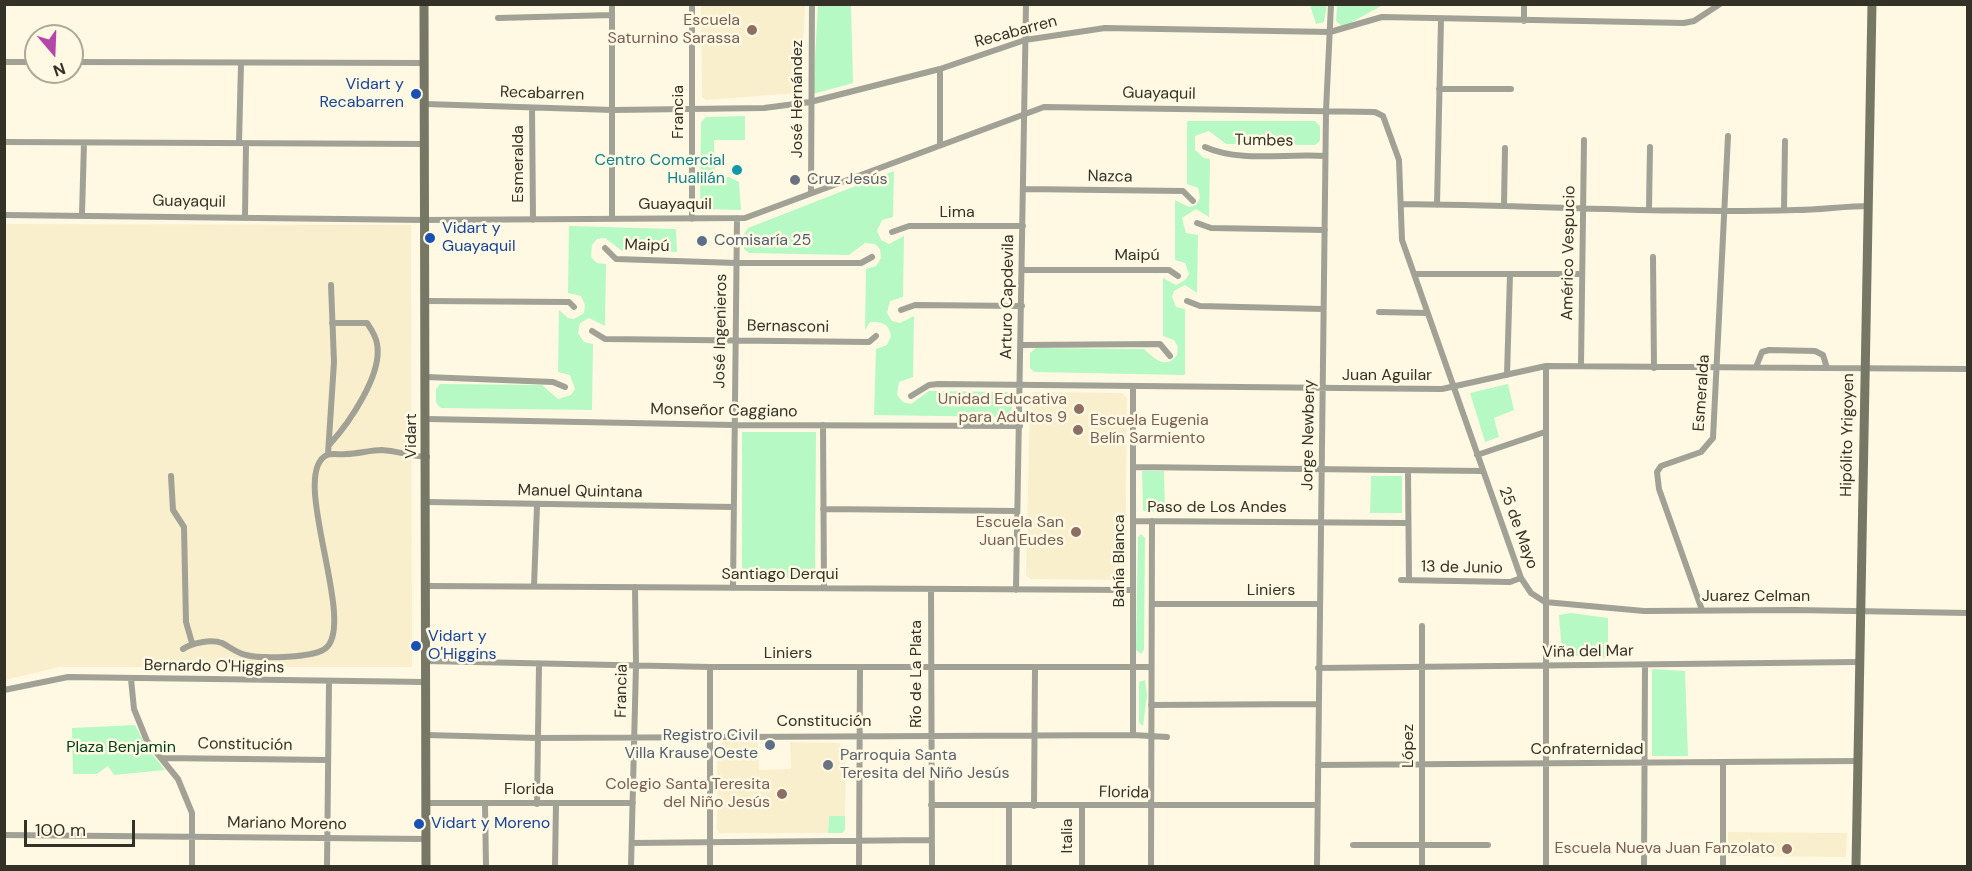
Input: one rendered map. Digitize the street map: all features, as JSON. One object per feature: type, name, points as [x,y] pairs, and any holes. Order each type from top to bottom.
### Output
[{"type":"street","name":"Vidart","points":[[424,4],[427,419],[426,867]]},
{"type":"street","points":[[612,4],[612,219]]},
{"type":"street","name":"Francia","points":[[692,4],[692,219]]},
{"type":"street","name":"José Hernández","points":[[811,194],[812,4]]},
{"type":"street","name":"Arturo Capdevila","points":[[1016,590],[1026,4]]},
{"type":"street","name":"Jorge Newbery","points":[[1317,867],[1325,156],[1330,4]]},
{"type":"street","points":[[1524,4],[1524,21]]},
{"type":"street","name":"Recabarren","points":[[425,104],[613,110],[744,109],[810,102],[940,69],[1025,40],[1106,28],[1330,32],[1347,29],[1373,18],[1684,23],[1694,21],[1720,4]]},
{"type":"street","name":"Hipólito Yrigoyen","points":[[1856,867],[1858,662],[1872,4]]},
{"type":"street","points":[[498,18],[612,15]]},
{"type":"street","points":[[1437,205],[1441,19]]},
{"type":"street","points":[[4,62],[24,62]]},
{"type":"street","points":[[84,62],[425,63]]},
{"type":"street","points":[[241,64],[245,216]]},
{"type":"street","points":[[940,69],[940,145]]},
{"type":"street","points":[[1439,89],[1511,89]]},
{"type":"street","name":"Guayaquil","points":[[4,215],[82,214],[425,220],[745,218],[1024,113],[1058,106],[1375,112],[1383,116],[1399,160],[1401,204]]},
{"type":"street","name":"Esmeralda","points":[[532,108],[533,220]]},
{"type":"street","name":"Esmeralda","points":[[1702,610],[1659,489],[1657,472],[1660,466],[1701,452],[1713,438],[1728,136]]},
{"type":"street","name":"Américo Vespucio","points":[[1581,366],[1584,140]]},
{"type":"street","points":[[1784,210],[1785,141]]},
{"type":"street","points":[[4,142],[425,144]]},
{"type":"street","points":[[82,214],[84,143]]},
{"type":"street","name":"Tumbes","points":[[1205,147],[1217,152],[1238,155],[1325,156]]},
{"type":"street","points":[[1649,209],[1650,147]]},
{"type":"street","points":[[1504,206],[1505,148]]},
{"type":"street","name":"Nazca","points":[[1023,189],[1183,191],[1193,201]]},
{"type":"street","points":[[1401,204],[1726,210],[1869,206]]},
{"type":"street","name":"25 de Mayo","points":[[1401,204],[1402,240],[1521,578],[1531,593],[1545,602]]},
{"type":"street","name":"José Ingenieros","points":[[733,588],[737,218]]},
{"type":"street","points":[[1197,223],[1211,228],[1325,230]]},
{"type":"street","name":"Lima","points":[[892,232],[909,226],[1023,226]]},
{"type":"street","name":"Maipú","points":[[604,248],[616,259],[736,263],[861,263],[872,257]]},
{"type":"street","points":[[1653,257],[1654,368]]},
{"type":"street","name":"Maipú","points":[[1022,270],[1169,270],[1178,276]]},
{"type":"street","points":[[1413,274],[1582,274]]},
{"type":"street","points":[[1507,375],[1510,274]]},
{"type":"street","points":[[183,649],[192,643],[220,642],[248,656],[308,655],[321,652],[330,645],[334,626],[333,603],[331,580],[317,519],[316,474],[320,462],[328,454],[330,444],[334,362],[331,285]]},
{"type":"street","points":[[426,301],[568,302],[574,307]]},
{"type":"street","points":[[1187,301],[1200,306],[1323,309]]},
{"type":"street","points":[[901,310],[915,305],[1022,306]]},
{"type":"street","points":[[1379,312],[1427,313]]},
{"type":"street","points":[[330,444],[345,427],[363,396],[378,357],[378,344],[367,323],[332,323]]},
{"type":"street","name":"Bernasconi","points":[[592,331],[605,339],[868,342],[876,336]]},
{"type":"street","points":[[1021,345],[1160,344],[1170,356]]},
{"type":"street","points":[[1756,367],[1762,352],[1769,350],[1815,351],[1823,355],[1827,368]]},
{"type":"street","points":[[1546,366],[1546,867]]},
{"type":"street","name":"Juan Aguilar","points":[[911,396],[929,385],[938,384],[1324,390],[1454,387],[1546,366],[1864,368]]},
{"type":"street","points":[[1864,368],[1968,369]]},
{"type":"street","points":[[426,377],[554,382],[565,387]]},
{"type":"street","name":"Bahía Blanca","points":[[1133,387],[1133,735]]},
{"type":"street","name":"Monseñor Caggiano","points":[[427,419],[733,425],[1020,426]]},
{"type":"street","points":[[823,425],[824,588]]},
{"type":"street","points":[[1477,455],[1545,432]]},
{"type":"street","points":[[328,454],[381,450],[408,456],[427,457]]},
{"type":"street","points":[[398,460],[408,456]]},
{"type":"street","points":[[1133,467],[1483,471]]},
{"type":"street","points":[[1408,471],[1409,580]]},
{"type":"street","points":[[171,476],[172,510],[184,527],[186,622],[192,643]]},
{"type":"street","name":"Manuel Quintana","points":[[427,502],[537,506],[733,507]]},
{"type":"street","points":[[534,586],[537,506]]},
{"type":"street","points":[[823,509],[1017,511]]},
{"type":"street","name":"Paso de Los Andes","points":[[1133,521],[1408,523]]},
{"type":"street","name":"Bahía Blanca","points":[[1151,867],[1152,521]]},
{"type":"street","name":"13 de Junio","points":[[1401,580],[1510,582],[1521,578]]},
{"type":"street","name":"Santiago Derqui","points":[[427,586],[1133,590]]},
{"type":"street","name":"Francia","points":[[631,867],[635,737],[635,587]]},
{"type":"street","name":"Río de La Plata","points":[[931,589],[932,867]]},
{"type":"street","name":"Juarez Celman","points":[[1545,602],[1644,611],[1795,610],[1859,613],[1968,613]]},
{"type":"street","name":"Liniers","points":[[1152,604],[1319,604]]},
{"type":"street","name":"López","points":[[1422,626],[1422,867]]},
{"type":"street","name":"Liniers","points":[[425,661],[710,667],[1151,667]]},
{"type":"street","name":"Viña del Mar","points":[[1318,668],[1858,662]]},
{"type":"street","points":[[537,804],[539,665]]},
{"type":"street","points":[[1644,867],[1645,665]]},
{"type":"street","points":[[710,667],[710,867]]},
{"type":"street","points":[[859,867],[860,668]]},
{"type":"street","points":[[1034,806],[1035,668]]},
{"type":"street","name":"Bernardo O'Higgins","points":[[4,690],[68,677],[425,682]]},
{"type":"street","points":[[131,679],[132,698],[147,741],[178,779],[192,813],[192,867]]},
{"type":"street","points":[[327,867],[329,682]]},
{"type":"street","points":[[1151,705],[1318,704]]},
{"type":"street","name":"Constitución","points":[[426,735],[538,738],[930,735],[1151,735],[1167,737]]},
{"type":"street","name":"Constitución","points":[[161,758],[328,760]]},
{"type":"street","name":"Confraternidad","points":[[1318,765],[1857,760]]},
{"type":"street","points":[[1723,867],[1724,762]]},
{"type":"street","name":"Florida","points":[[425,803],[633,803]]},
{"type":"street","points":[[555,867],[556,803]]},
{"type":"street","points":[[485,804],[486,867]]},
{"type":"street","name":"Florida","points":[[931,805],[1317,806]]},
{"type":"street","points":[[1009,805],[1009,867]]},
{"type":"street","name":"Italia","points":[[1082,806],[1082,867]]},
{"type":"street","name":"Mariano Moreno","points":[[4,835],[426,839]]},
{"type":"street","points":[[632,843],[931,840]]},
{"type":"street","points":[[1353,845],[1422,847],[1488,845]]},
{"type":"shaded area","name":"Escuela Saturnino Sarassa","points":[[701,5],[805,5],[801,87],[797,93],[706,100],[702,97]]},
{"type":"shaded area","points":[[4,224],[411,225],[412,667],[59,667],[5,680]]},
{"type":"shaded area","points":[[1034,392],[1122,393],[1127,398],[1125,575],[1120,580],[1030,579],[1026,575],[1030,396]]},
{"type":"shaded area","name":"Colegio Santa Teresita del Niño Jesús","points":[[722,742],[758,742],[759,770],[791,769],[790,742],[839,743],[846,751],[845,816],[829,816],[828,833],[720,833],[717,830],[717,769],[718,747]]},
{"type":"shaded area","name":"Escuela Nueva Juan Fanzolato","points":[[1728,832],[1847,833],[1846,857],[1728,856]]},
{"type":"green space","points":[[818,5],[851,5],[853,83],[813,94]]},
{"type":"green space","points":[[1310,5],[1327,5],[1324,22],[1316,24]]},
{"type":"green space","points":[[1337,5],[1383,5],[1343,27],[1336,21]]},
{"type":"green space","points":[[745,116],[745,140],[714,140],[715,178],[729,177],[739,182],[741,210],[704,209],[700,204],[701,122],[706,117]]},
{"type":"green space","points":[[1187,121],[1315,121],[1320,126],[1320,141],[1315,145],[1226,144],[1209,131],[1195,136],[1195,150],[1204,158],[1210,159],[1209,217],[1196,209],[1182,218],[1186,233],[1198,235],[1197,293],[1185,285],[1174,291],[1172,297],[1176,307],[1185,309],[1185,375],[1034,372],[1030,368],[1030,353],[1036,348],[1144,349],[1156,359],[1164,362],[1168,362],[1177,355],[1178,347],[1174,340],[1163,336],[1163,278],[1176,285],[1185,280],[1189,274],[1185,263],[1175,260],[1175,200],[1189,207],[1196,205],[1200,198],[1198,188],[1187,184]]},
{"type":"green space","points":[[894,171],[893,217],[882,220],[877,231],[881,240],[889,244],[904,236],[903,297],[890,301],[887,313],[892,321],[900,323],[914,316],[913,377],[899,382],[897,395],[903,402],[911,404],[929,391],[1007,392],[1012,396],[1012,413],[1007,417],[874,415],[876,349],[887,345],[891,336],[888,328],[881,323],[870,322],[865,330],[866,269],[876,266],[881,258],[880,249],[875,244],[865,243],[849,255],[749,253],[744,249],[744,234],[748,228]]},
{"type":"green space","points":[[569,226],[676,229],[677,252],[622,251],[605,238],[597,239],[592,245],[591,257],[597,263],[606,264],[605,326],[589,318],[580,323],[578,333],[584,342],[593,344],[592,410],[441,408],[436,403],[436,389],[440,384],[542,385],[558,399],[571,395],[575,389],[570,375],[558,372],[559,310],[568,318],[574,319],[584,313],[585,305],[581,296],[568,293]]},
{"type":"green space","points":[[1508,384],[1514,410],[1494,418],[1499,437],[1485,442],[1470,393]]},
{"type":"green space","points":[[742,432],[816,432],[815,579],[742,577]]},
{"type":"green space","points":[[1142,471],[1164,471],[1165,512],[1143,511]]},
{"type":"green space","points":[[1371,476],[1402,476],[1402,513],[1370,513]]},
{"type":"green space","points":[[1141,534],[1145,538],[1144,650],[1141,654],[1136,650],[1138,537]]},
{"type":"green space","points":[[1571,613],[1608,618],[1608,658],[1562,655],[1559,615]]},
{"type":"green space","points":[[1652,669],[1685,671],[1688,756],[1652,756]]},
{"type":"green space","points":[[1145,680],[1147,695],[1143,726],[1139,723],[1139,682]]},
{"type":"green space","name":"Plaza Benjamin","points":[[135,725],[147,748],[165,770],[114,775],[108,766],[97,774],[73,774],[72,728]]},
{"type":"green space","points":[[829,816],[845,816],[845,830],[842,833],[828,833]]},
{"type":"place","name":"Escuela Saturnino Sarassa","points":[[752,30]]},
{"type":"place","name":"Vidart y Recabarren","points":[[416,94]]},
{"type":"place","name":"Centro Comercial Hualilán","points":[[737,170]]},
{"type":"place","name":"Cruz Jesús","points":[[795,180]]},
{"type":"place","name":"Vidart y Guayaquil","points":[[430,238]]},
{"type":"place","name":"Comisaría 25","points":[[702,241]]},
{"type":"place","name":"Unidad Educativa para Adultos 9","points":[[1079,409]]},
{"type":"place","name":"Escuela Eugenia Belín Sarmiento","points":[[1078,430]]},
{"type":"place","name":"Escuela San Juan Eudes","points":[[1076,532]]},
{"type":"place","name":"Vidart y O'Higgins","points":[[416,646]]},
{"type":"place","name":"Registro Civil Villa Krause Oeste","points":[[770,745]]},
{"type":"place","name":"Parroquia Santa Teresita del Niño Jesús","points":[[828,765]]},
{"type":"place","name":"Colegio Santa Teresita del Niño Jesús","points":[[782,794]]},
{"type":"place","name":"Vidart y Moreno","points":[[419,824]]},
{"type":"place","name":"Escuela Nueva Juan Fanzolato","points":[[1787,849]]}]
